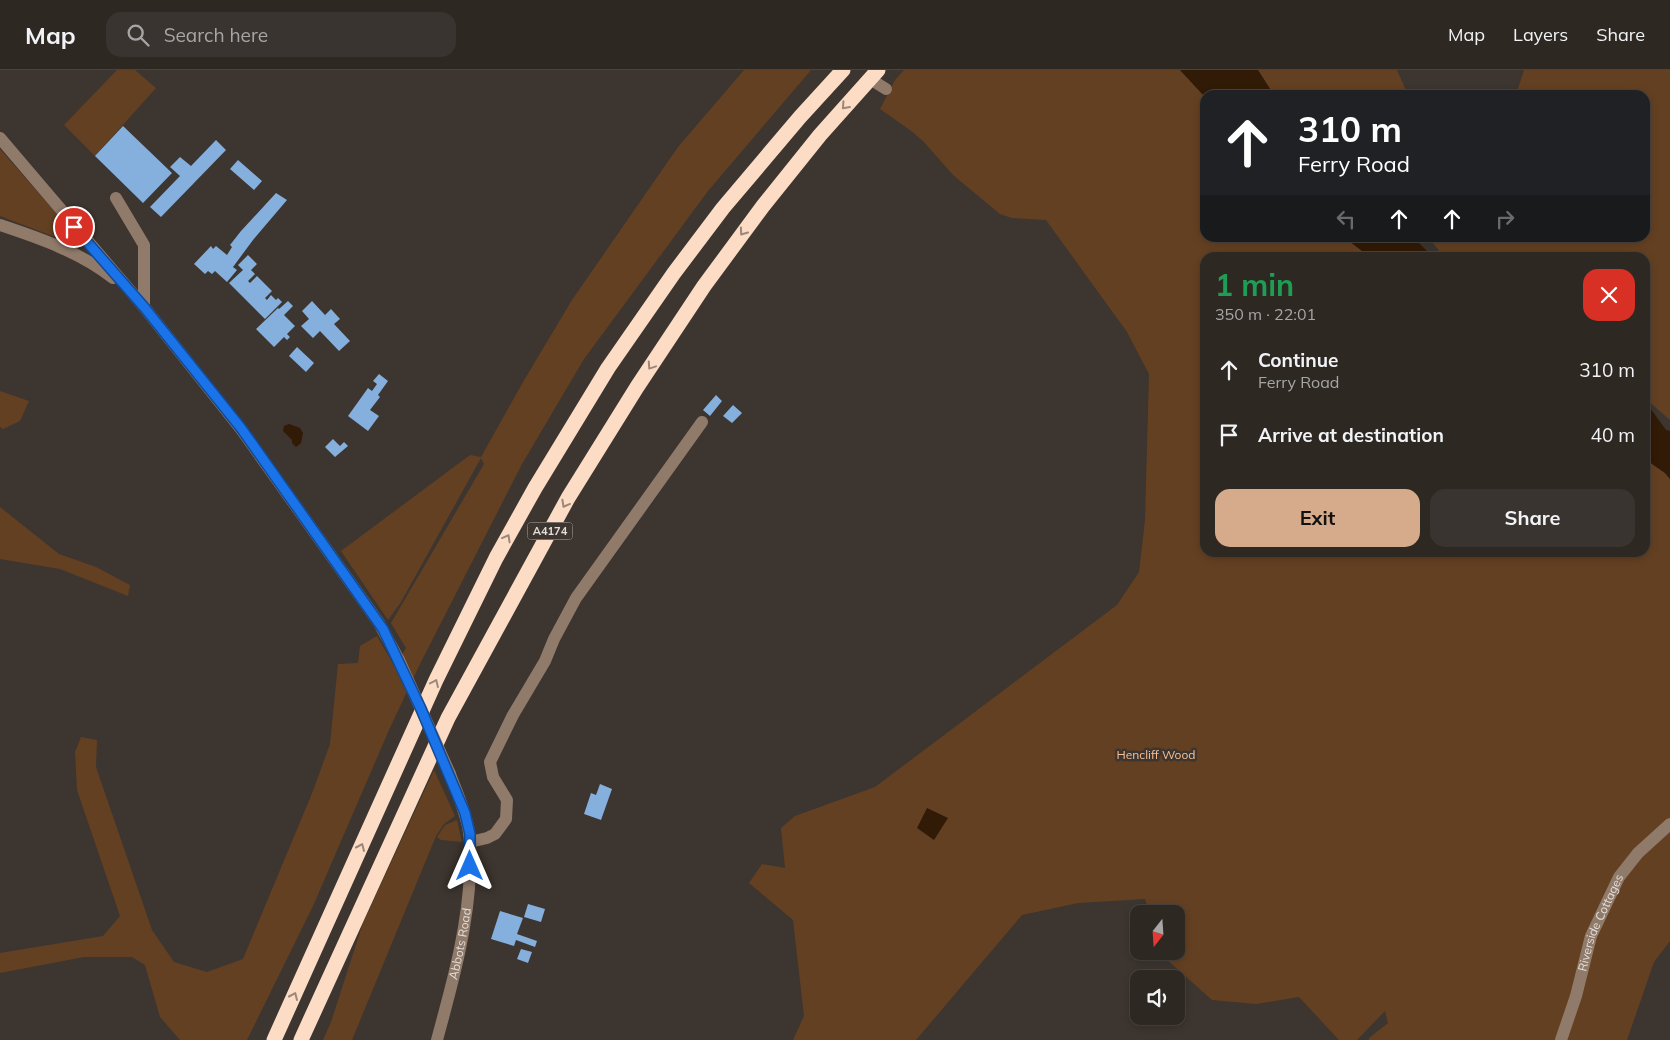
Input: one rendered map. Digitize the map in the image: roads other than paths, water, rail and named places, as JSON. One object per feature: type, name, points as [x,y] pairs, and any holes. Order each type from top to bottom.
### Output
[{"type":"highway","name":"A4174","points":[[274,1040],[436,680],[496,558],[534,488],[608,368],[674,273],[724,208],[800,117],[843,70]]},
{"type":"highway","name":"A4174","points":[[301,1040],[448,718],[568,498],[637,387],[704,286],[785,177],[874,74]]},
{"type":"street","points":[[874,74],[886,89]]},
{"type":"street","points":[[0,138],[129,290]]},
{"type":"street","points":[[116,198],[144,245],[144,307]]},
{"type":"street","points":[[0,225],[54,244],[108,274],[129,290]]},
{"type":"street","points":[[54,244],[66,242],[74,235],[74,227]]},
{"type":"street","name":"Abbots Road","points":[[129,290],[241,428],[383,629],[399,660],[450,774],[465,813],[470,842],[469,900],[459,955],[437,1040]]},
{"type":"street","points":[[470,842],[488,838],[495,834],[506,819],[507,800],[493,776],[490,762],[513,715],[545,661],[567,614],[576,598],[702,422]]},
{"type":"street","name":"Riverside Cottages","points":[[1561,1040],[1576,996],[1591,936],[1619,877],[1638,853],[1670,824]]},
{"type":"park label","name":"Hencliff Wood","points":[[1156,755]]}]
